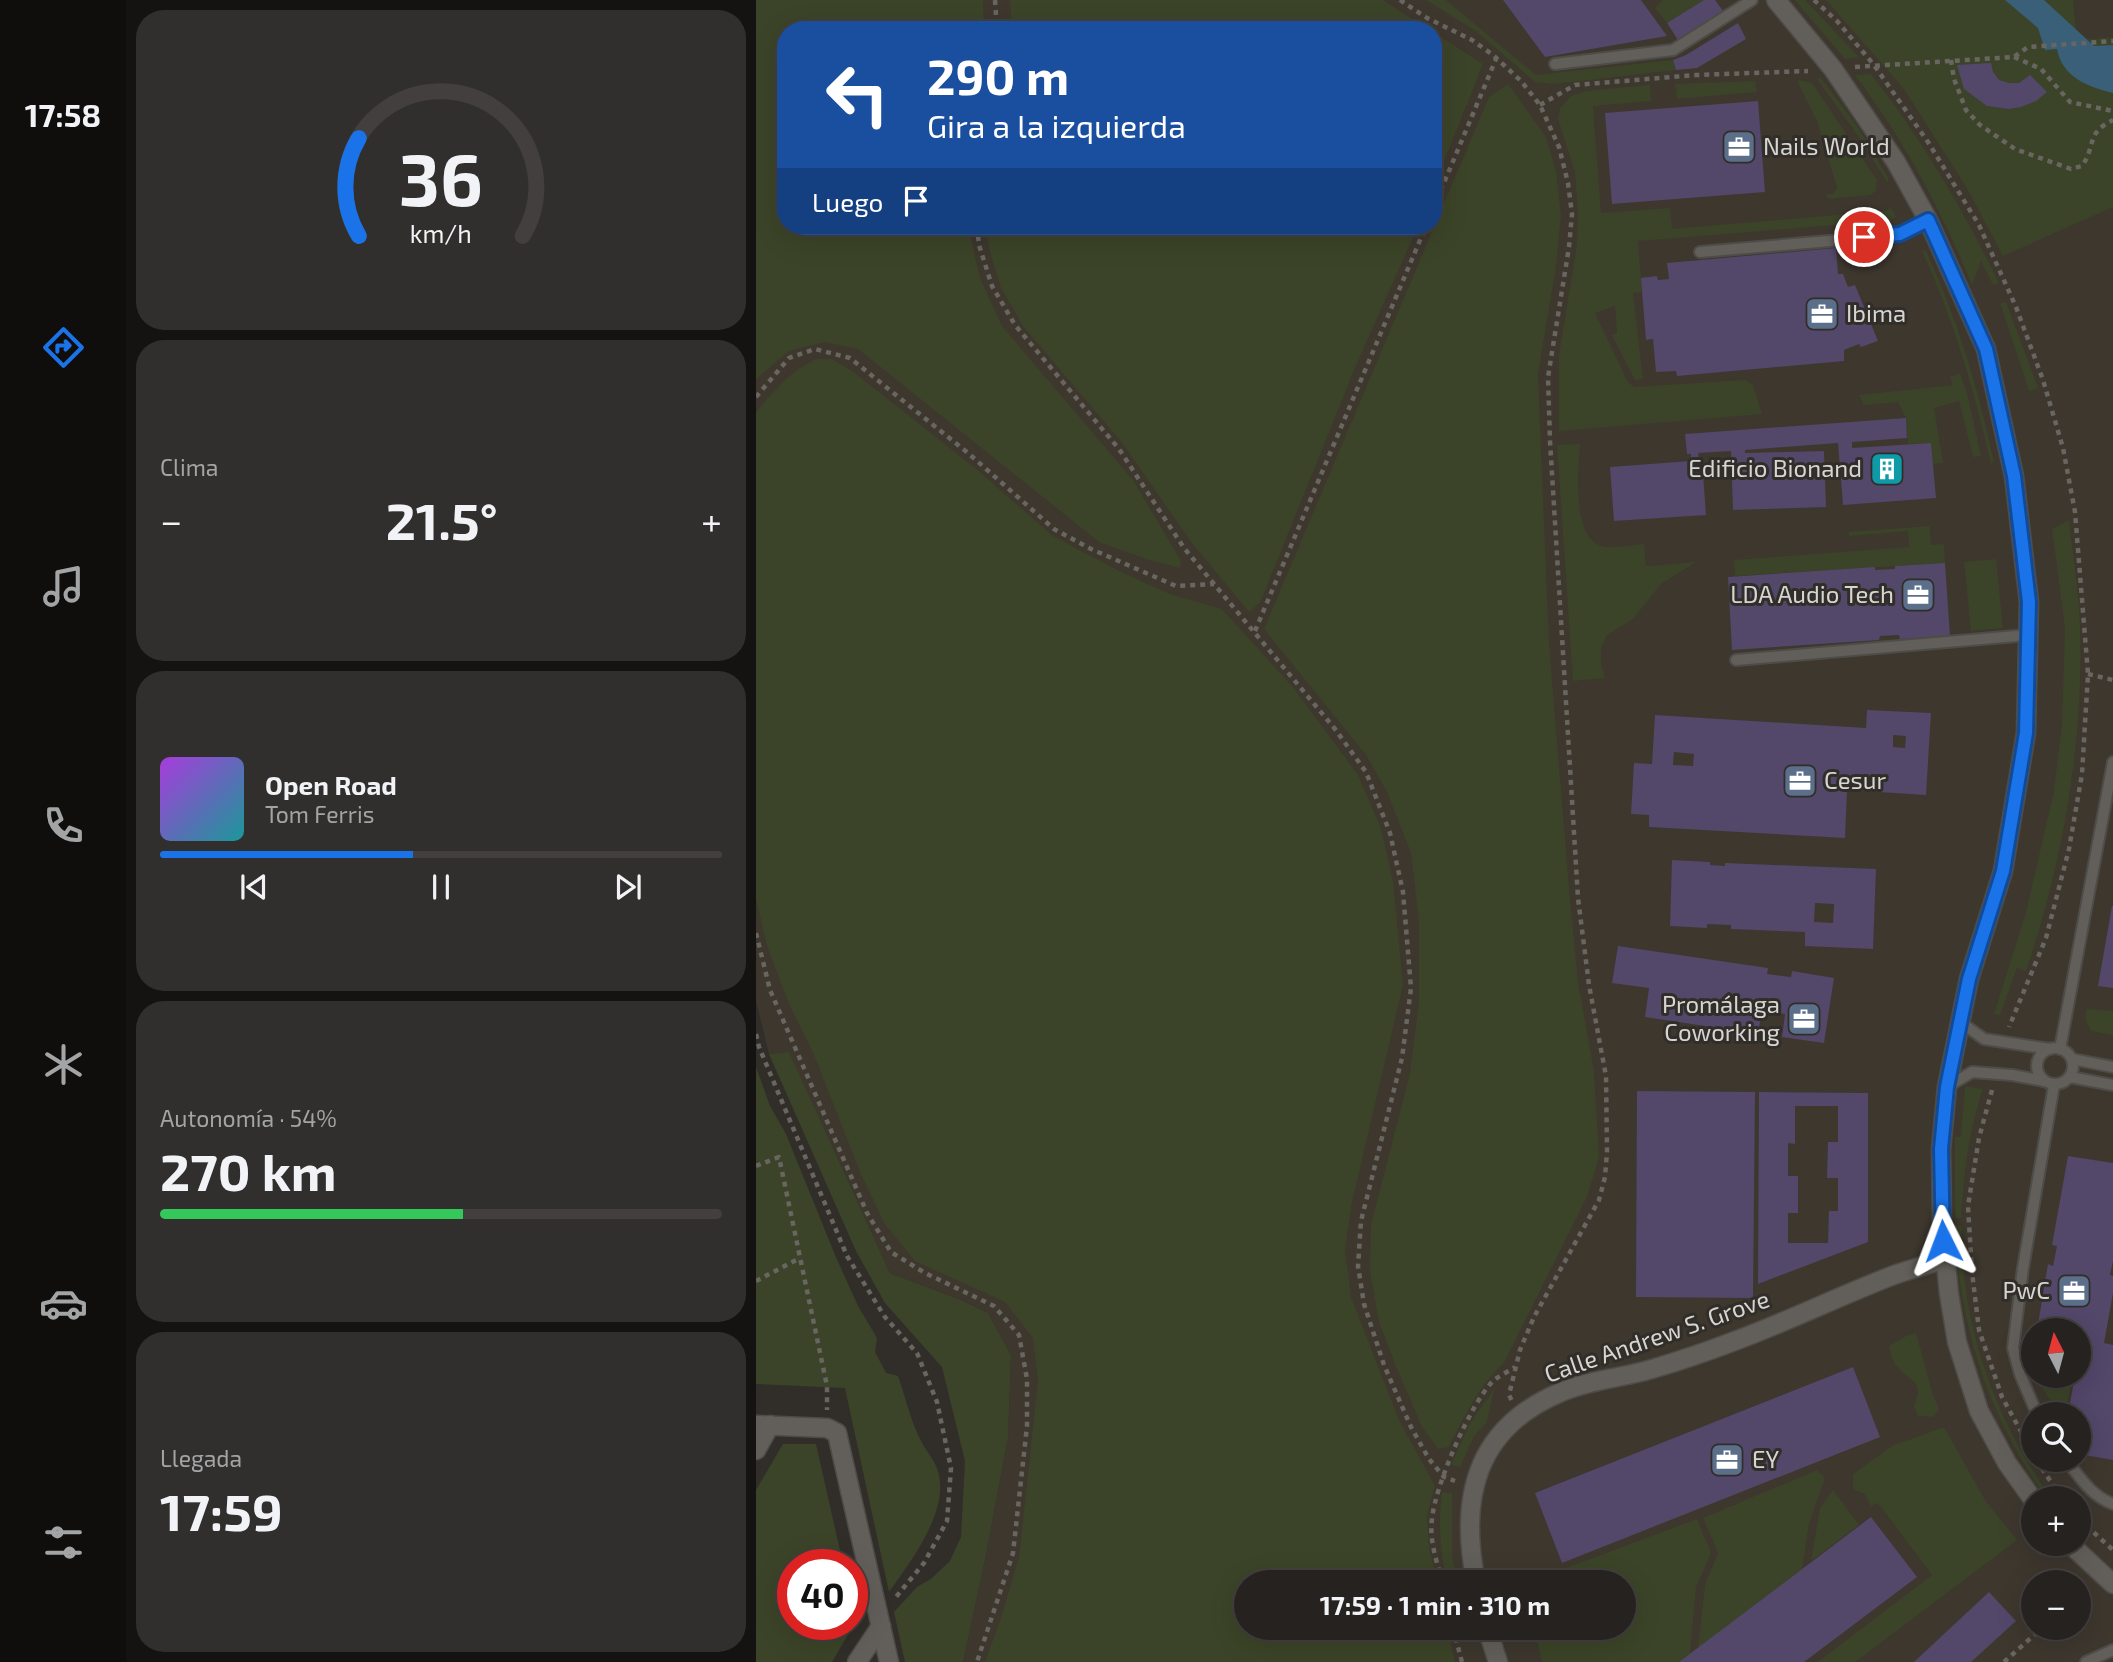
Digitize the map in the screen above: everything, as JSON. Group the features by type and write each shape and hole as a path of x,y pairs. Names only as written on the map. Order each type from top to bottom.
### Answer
{"street":[{"path":"1776,0 1833,69 1896,162 1928,220 1986,349 2014,476 2029,602 2026,733 2003,871 1972,968 1947,1087 1941,1149 1941,1224 1957,1342 1979,1411 2007,1463 2023,1486"},
{"name":"Calle Andrew S. Grove","path":"1473,1570 1469,1550 1468,1518 1473,1488 1487,1454 1507,1427 1533,1406 1561,1391 1652,1369 1722,1345 1896,1274 1945,1259"},
{"path":"756,1450 763,1425 827,1428 837,1433 889,1662"},
{"path":"2083,1556 2113,1584"},
{"path":"857,1662 881,1626"},
{"path":"1491,1640 1498,1662"}],"lane":[{"path":"1555,64 1673,50 1752,0"},
{"path":"1700,251 1866,243 1900,234 1928,220"},
{"path":"1737,660 2028,635"},
{"path":"2055,1049 2113,762"},
{"path":"1947,1087 1972,1072 2063,1083 2073,1072 2072,1059 2064,1050 1984,1039 1959,1021"},
{"path":"2049,1083 2037,1071 2037,1062 2040,1055 2055,1049"},
{"path":"2072,1059 2113,1067"},
{"path":"2070,1077 2113,1085"},
{"path":"2032,1402 2013,1349 2049,1083"},
{"path":"2075,1472 2087,1487 2113,1504"},
{"path":"2086,1662 2113,1650"}],"path":[{"path":"995,0 996,21"},
{"path":"1400,0 1433,21"},
{"path":"1442,25 1472,40 1496,59 1521,81 1540,105 1559,147 1572,214 1548,377 1550,441 1578,898 1589,985 1606,1076 1605,1177 1599,1200 1534,1317 1520,1350 1509,1395 1520,1417"},
{"path":"2014,57 2028,47 2113,41"},
{"path":"1884,65 2014,57 2041,69 2070,102 2113,111"},
{"path":"1442,188 1496,59"},
{"path":"1951,60 1954,79 1966,110 1980,125 2014,149 2071,169 2082,166 2089,156 2098,128 2113,120"},
{"path":"1540,105 1575,85 1696,75 1794,72"},
{"path":"978,235 992,286 1016,326 1119,449 1184,548 1335,729 1366,772 1390,833 1403,892 1411,988 1402,1058 1361,1221 1358,1266 1364,1304 1384,1366 1411,1427 1429,1459 1444,1477 1473,1488"},
{"path":"1255,631 1422,235"},
{"path":"756,397 789,358 815,349 850,358 968,453 1054,529 1091,549 1176,586 1215,584"},
{"path":"2088,674 2113,680"},
{"path":"756,933 770,989 867,1213 891,1252 925,1273 994,1306 1019,1335 1027,1379 1027,1426 1013,1553 977,1662"},
{"path":"756,1034 759,1047 847,1256 885,1317 917,1353 937,1402 951,1468 947,1521 924,1563 894,1599 881,1626"},
{"path":"756,1166 779,1157 827,1386 827,1428"},
{"path":"756,1281 800,1258"},
{"path":"2091,1530 2113,1550"},
{"path":"1456,1640 1462,1662"},
{"path":"2004,1662 2029,1640"}],"shaded area":[{"path":"756,0 2113,0 2113,1662 963,1662 1008,1438 1011,1355 988,1313 890,1273 789,1053 769,1054 756,1001"}],"green space":[{"path":"756,0 983,0 984,21 777,21 777,235 970,235 980,278 1002,326 1133,480 1181,561 1180,568 1099,542 858,349 825,342 789,351 756,379"},
{"path":"1010,0 1383,0 1415,21 1011,21"},
{"path":"1426,0 1446,0 1536,75 1673,60 1676,70 1554,84 1535,82 1476,31"},
{"path":"1663,0 1704,0 1667,23 1655,8"},
{"path":"1795,0 1805,0 1859,57 1845,59"},
{"path":"1826,0 2073,0 2076,29 2087,39 2113,37 2113,207 2003,256 1968,190 1904,89"},
{"path":"1442,38 1483,64 1442,166"},
{"path":"1871,74 1940,175 1999,283 1993,285 1981,261 1972,285 1948,229 1920,176 1890,125 1855,75"},
{"path":"1820,77 1858,127 1888,178 1888,183 1817,79"},
{"path":"1799,80 1812,83 1877,180 1876,191 1870,195 1828,199 1826,194 1833,194 1837,188 1817,121 1798,83"},
{"path":"1755,81 1757,92 1677,99 1675,84"},
{"path":"1508,84 1546,137 1556,171 1561,216 1555,273 1538,374 1542,474 1549,643 1569,888 1578,982 1594,1071 1599,1157 1587,1197 1504,1363 1466,1413 1449,1447 1438,1449 1422,1427 1379,1322 1370,1271 1371,1225 1410,1073 1419,1001 1419,922 1411,853 1387,792 1366,755 1264,629 1431,235 1442,235 1442,208 1489,97"},
{"path":"1650,85 1651,101 1593,106 1601,213 1670,208 1672,229 1885,211 1891,208 1896,217 1889,221 1638,241 1642,292 1633,293 1643,379 1635,380 1612,335 1617,333 1615,306 1595,313 1628,382 1634,387 1745,380 1753,385 1762,414 1559,431 1559,355 1577,245 1578,215 1575,172 1558,119 1560,108 1571,96 1586,91"},
{"path":"987,235 1414,235 1355,368 1260,603 1249,612 1191,542 1123,444 1023,326 1001,288"},
{"path":"1922,251 1926,251 1937,275 1965,350 1994,461 1991,464 1962,356"},
{"path":"2006,302 2038,388 2029,391 2000,303"},
{"path":"817,359 832,359 855,373 975,468 1053,536 1170,594 1222,609 1292,686 1358,775 1381,828 1393,881 1403,985 1352,1202 1345,1250 1351,1297 1399,1420 1435,1486 1427,1516 1434,1570 1234,1570 1234,1640 1450,1640 1455,1662 985,1662 1019,1557 1038,1381 1033,1338 1005,1302 915,1261 884,1223 860,1172 814,1055 789,1004 767,946 756,899 756,413 776,389"},
{"path":"1960,373 1981,456 1973,457 1959,401 1934,408 1943,463 1933,464 1931,443 1908,444 1906,418 1898,402 1864,405 1859,395 1953,385 1950,377"},
{"path":"1580,444 1579,503 1587,533 1595,542 1606,547 1644,544 1646,566 1696,562 1661,584 1632,620 1607,635 1601,648 1601,664 1605,678 1573,681 1557,445"},
{"path":"2069,520 2080,626 2080,670 2068,801 2051,887 2026,971 2017,968 2000,1015 1994,1014 2026,912 2054,791 2062,723 2065,628 2052,529"},
{"path":"1930,526 1931,545 1944,544 1945,563 1735,576 1734,560 1909,547 1908,531 1849,536 1849,532"},
{"path":"1996,559 2003,628 1971,631 1964,562"},
{"path":"2086,1009 2113,1011 2113,1035 2091,1031 2086,1021"},
{"path":"789,1052 890,1273 988,1313 1011,1355 1008,1438 963,1662 905,1662 894,1612 917,1587 931,1579 950,1561 961,1537 965,1461 942,1367 885,1303 856,1251 769,1054"},
{"path":"756,1067 770,1106 786,1134 835,1255 858,1306 877,1338 875,1352 886,1373 898,1376 916,1430 939,1475 938,1506 932,1521 917,1552 889,1592 845,1388 756,1384"},
{"path":"1965,1086 1983,1089 1968,1153 1961,1218 1955,1218 1955,1137 1961,1137"},
{"path":"1954,1226 1962,1226 1967,1299 1985,1369 2021,1450 2021,1458 1980,1369 1963,1301"},
{"path":"1916,1333 1939,1409 1933,1417 1918,1416 1914,1407 1917,1385 1896,1364 1889,1346"},
{"path":"2043,1388 2070,1388 2067,1402 2051,1402"},
{"path":"1494,1389 1487,1422 1474,1436 1460,1467 1451,1465 1469,1425"},
{"path":"1944,1427 1985,1500 2017,1540 1855,1662 1818,1662 1932,1575 1878,1503 1871,1506 1865,1494 1853,1489 1853,1474 1892,1446"},
{"path":"783,1444 816,1444 840,1549 777,1549 777,1640 845,1640 832,1662 756,1662 756,1490"},
{"path":"1817,1470 1825,1478 1809,1524 1802,1569 1698,1648 1705,1585 1718,1553 1703,1518"},
{"path":"2029,1472 2034,1472 2043,1486 2038,1486"},
{"path":"1833,1490 1859,1525 1811,1561 1820,1508"},
{"path":"1442,1492 1452,1493 1452,1555 1455,1570 1445,1570 1440,1526"},
{"path":"1697,1519 1711,1553 1696,1587 1690,1654 1679,1662 1542,1662 1537,1640 1636,1640 1636,1570 1561,1570"}],"water":[{"path":"2005,0 2044,0 2094,46 2113,45 2113,93 2094,88 2070,74 2057,49 2045,50 2038,28"}],"building":[{"path":"1503,0 1641,0 1667,36 1545,57"},
{"path":"1704,0 1715,0 1723,11 1678,40 1667,23"},
{"path":"1738,23 1746,39 1697,68 1676,70 1673,60"},
{"path":"1991,63 1999,80 2019,83 2030,75 2047,92 2036,101 2021,107 2009,109 1987,106 1964,89 1957,65"},
{"path":"1758,101 1765,192 1612,204 1605,113"},
{"path":"1836,248 1838,274 1843,274 1848,287 1855,285 1878,341 1844,350 1844,361 1677,376 1676,371 1656,372 1653,339 1646,340 1641,278 1657,276 1658,280 1669,279 1667,263"},
{"name":"Edificio Bionand","path":"1906,418 1907,438 1852,442 1852,448 1931,443 1936,498 1843,505 1838,443 1745,450 1745,453 1824,451 1826,507 1733,510 1731,451 1698,453 1699,460 1702,460 1706,515 1614,521 1610,467 1691,461 1691,454 1687,454 1685,434"},
{"path":"1945,563 1950,636 1900,639 1899,635 1880,636 1879,640 1732,650 1728,577 1875,567 1875,570 1895,569 1895,566"},
{"path":"1867,710 1931,713 1926,795 1847,790 1845,838 1649,827 1649,815 1631,814 1634,763 1652,764 1655,715 1866,728","holes":["1893,735 1906,736 1905,748 1893,747","1674,752 1694,754 1693,766 1673,765"]},
{"path":"1672,860 1710,862 1710,865 1725,866 1725,863 1876,869 1873,949 1805,946 1805,932 1731,929 1731,925 1707,924 1707,928 1670,926","holes":["1815,903 1834,904 1833,923 1814,922"]},
{"path":"2113,906 2113,988 2098,986"},
{"path":"1618,946 1768,968 1767,974 1791,977 1792,971 1834,978 1824,1043 1782,1037 1785,1014 1762,1011 1758,1034 1645,1017 1649,988 1612,983"},
{"path":"1637,1091 1755,1092 1753,1298 1636,1297"},
{"path":"1759,1092 1868,1093 1868,1242 1758,1284","holes":["1795,1106 1838,1106 1838,1142 1828,1142 1827,1178 1838,1178 1838,1211 1829,1211 1828,1243 1788,1243 1788,1213 1798,1213 1798,1176 1788,1176 1788,1143 1795,1144"]},
{"path":"2068,1156 2113,1163 2113,1261 2110,1275 2113,1276 2113,1293 2104,1343 2113,1345 2113,1460 2091,1456 2091,1402 2070,1402 2073,1388 2091,1388 2091,1318 2039,1318 2048,1264 2053,1266 2057,1246 2052,1245"},
{"path":"1853,1367 1880,1437 1562,1563 1535,1493"},
{"path":"1871,1517 1917,1577 1804,1662 1679,1662"},
{"path":"1989,1592 2016,1621 1971,1662 1914,1662"}],"place":[{"name":"Nails World","path":"1739,147"},
{"name":"Ibima","path":"1822,314"},
{"name":"Edificio Bionand","path":"1887,469"},
{"name":"LDA Audio Tech","path":"1918,595"},
{"name":"Cesur","path":"1800,781"},
{"name":"Promálaga Coworking","path":"1804,1019"},
{"name":"PwC","path":"2074,1291"},
{"name":"EY","path":"1727,1460"}],"route":[{"path":"1864,237 1900,234 1928,220 1938,242 1986,349 2014,476 2029,602 2026,733 2003,871 1969,979 1947,1087 1941,1149 1943,1241"}]}
